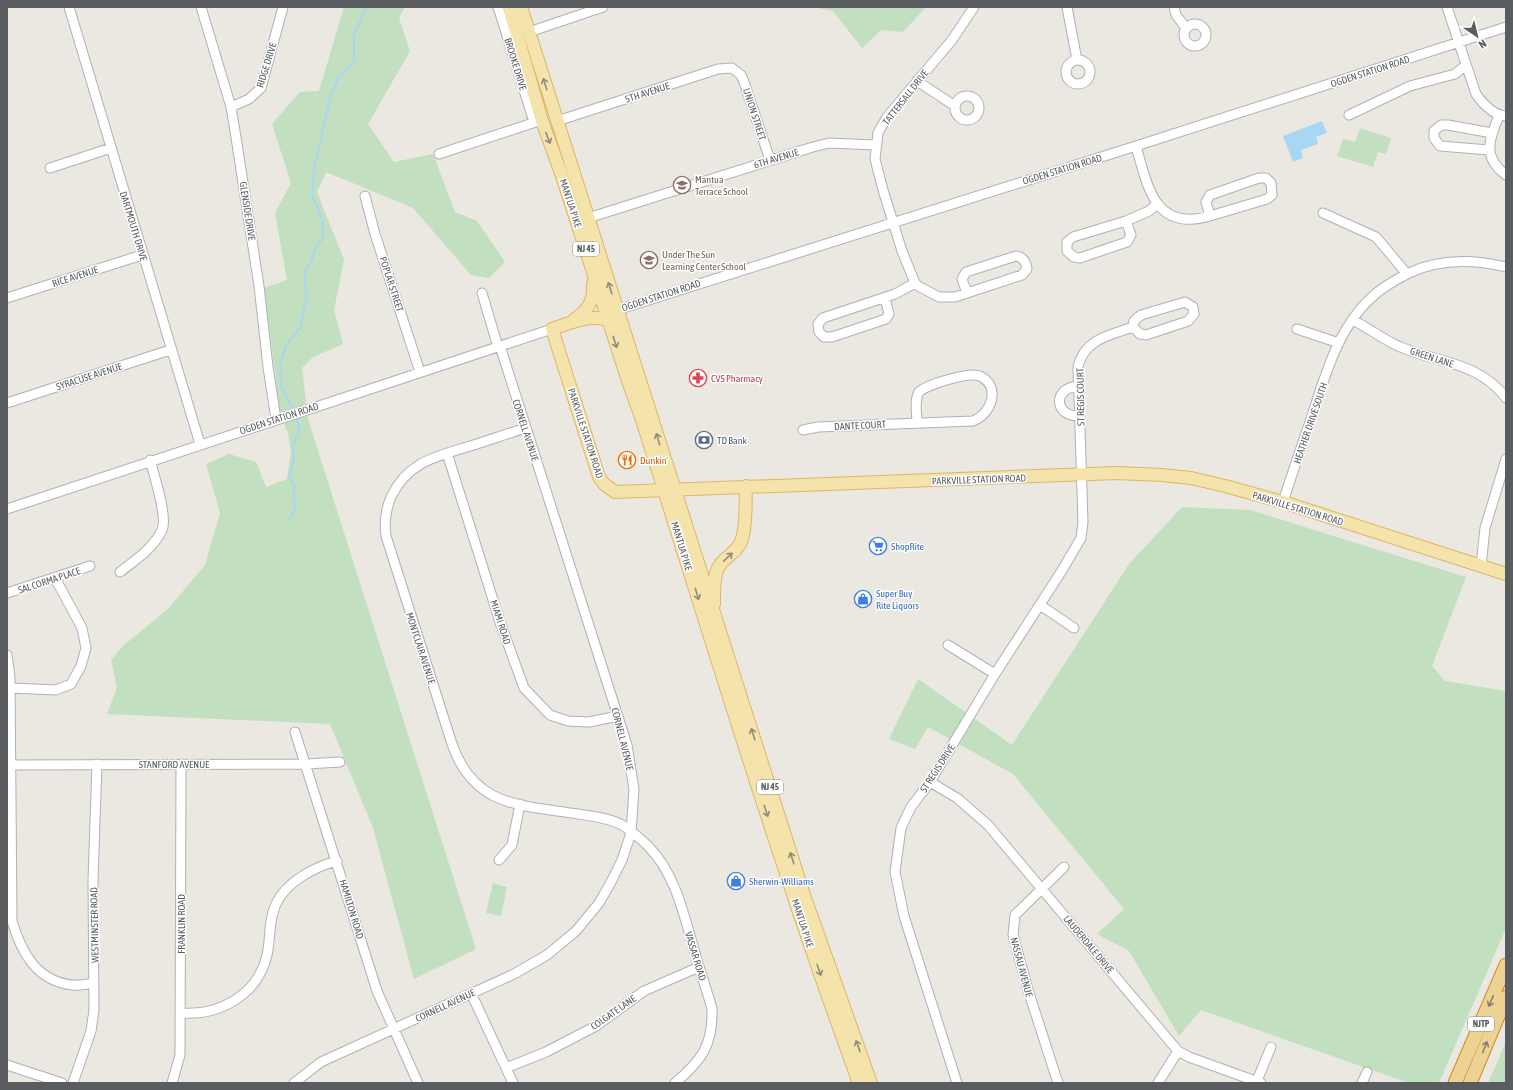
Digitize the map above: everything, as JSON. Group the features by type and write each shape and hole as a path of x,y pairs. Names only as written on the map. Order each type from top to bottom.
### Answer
{"highway":[{"name":"NJTP","path":"1456,1083 1506,965"},
{"name":"NJTP","path":"1470,1083 1506,997"}],"main road":[{"name":"MANTUA PIKE","path":"509,7 538,121 562,176 608,320 716,619 804,895 871,1083"},
{"name":"MANTUA PIKE","path":"521,7 617,310 734,714 803,922 859,1083"},
{"path":"562,176 561,184 593,285 593,297 591,304 583,314 569,324"},
{"path":"552,329 591,317 599,317 608,320"},
{"name":"PARKVILLE STATION ROAD","path":"552,329 599,477 607,487 614,492 746,486 1144,473 1191,478 1283,502 1506,574"},
{"path":"716,619 715,579 720,565 731,555 742,540 746,486"}],"street":[{"name":"DARTMOUTH DRIVE","path":"69,7 170,350 200,444"},
{"name":"GLENSIDE DRIVE","path":"201,7 231,107 252,237 276,419"},
{"name":"RIDGE DRIVE","path":"231,107 249,99 261,88 283,7"},
{"name":"BROOKE DRIVE","path":"498,7 538,121"},
{"path":"529,32 603,7"},
{"name":"TATTERSALL DRIVE","path":"915,283 893,222 878,172 875,158 878,133 887,117 952,40 974,7"},
{"path":"1067,7 1077,60"},
{"path":"1174,7 1180,21 1186,28"},
{"path":"1447,7 1476,94 1482,102 1503,116 1492,133 1489,150 1495,165 1506,175"},
{"name":"OGDEN STATION ROAD","path":"617,310 1506,27"},
{"path":"1349,115 1410,86 1455,74 1466,65"},
{"name":"5TH AVENUE","path":"557,121 718,69 728,68 737,70"},
{"name":"UNION STREET","path":"737,70 744,82 770,160"},
{"path":"917,81 955,106"},
{"path":"440,154 538,121"},
{"path":"1489,150 1440,146 1434,138 1434,131 1441,126 1448,125 1492,133"},
{"name":"6TH AVENUE","path":"588,218 770,160 829,143 876,145"},
{"path":"1136,146 1150,191 1157,204 1169,214 1181,220 1193,220 1210,216 1270,197 1273,192 1271,183 1262,178 1210,195 1206,202 1210,216"},
{"path":"50,168 111,148"},
{"name":"POPLAR STREET","path":"365,196 375,234 420,372"},
{"path":"1126,221 1131,235 1127,242 1080,258 1074,257 1067,251 1067,242 1073,237 1126,221 1148,211 1157,204"},
{"path":"1323,213 1376,236 1407,274"},
{"name":"RICE AVENUE","path":"7,298 142,254"},
{"path":"885,298 889,314 886,319 832,337 824,337 819,332 818,324 823,318 902,292 915,283 931,294 939,297 955,297 1022,275 1027,269 1025,261 1016,256 966,272 962,279 967,293"},
{"name":"HEATHER DRIVE SOUTH","path":"1283,502 1338,343 1370,298 1394,280 1432,264 1474,261 1506,267"},
{"name":"CORNELL AVENUE","path":"294,1083 321,1062 531,965 547,955 576,931 599,903 622,860 631,833 634,789 629,751 482,293"},
{"path":"1182,302 1189,303 1193,307 1194,314 1188,321 1146,335 1140,334 1134,328 1134,322 1141,315 1182,302"},
{"name":"GREEN LANE","path":"1353,320 1398,346 1456,364 1485,376 1506,398"},
{"name":"ST REGIS COURT","path":"1082,475 1078,386 1079,360 1088,346 1104,336 1134,328"},
{"name":"OGDEN STATION ROAD","path":"7,509 150,460 552,329"},
{"path":"1297,329 1338,343"},
{"name":"SYRACUSE AVENUE","path":"7,403 170,350"},
{"name":"DANTE COURT","path":"803,430 818,427 917,423 976,420 983,415 990,405 992,393 990,385 981,376 970,374 926,387 919,393 917,398 917,423"},
{"path":"1078,386 1067,389 1063,392 1060,400 1062,410 1067,414 1080,416"},
{"name":"MONTCLAIR AVENUE","path":"526,428 447,453 424,462 399,481 386,509 384,525 386,536 457,760 474,783 485,793 498,799 606,820 622,826 631,833"},
{"name":"MIAMI ROAD","path":"447,453 500,622 524,688 550,715 563,720 589,722 618,716"},
{"path":"1481,566 1485,528 1506,459"},
{"path":"120,572 145,553 162,529 162,506 150,460"},
{"name":"ST REGIS DRIVE","path":"957,1083 904,916 895,872 899,839 905,817 930,782 995,674 1081,538 1083,522 1082,475"},
{"name":"SAL CORMA PLACE","path":"7,593 90,566"},
{"path":"10,688 56,690 71,684 80,666 86,648 82,628 55,578"},
{"path":"1040,605 1074,628"},
{"path":"948,645 995,674"},
{"path":"7,656 10,688 9,765 12,921 17,938 25,956 36,968 52,979 72,985 94,983"},
{"name":"HAMILTON ROAD","path":"295,732 307,764 377,991 418,1083"},
{"name":"STANFORD AVENUE","path":"9,765 307,764 340,762"},
{"name":"WESTMINSTER ROAD","path":"73,1083 91,1032 94,1010 94,880 97,764"},
{"name":"FRANKLIN ROAD","path":"172,1083 180,1055 181,764"},
{"name":"LAUDERDALE DRIVE","path":"930,782 957,798 988,825 1178,1051 1189,1057 1258,1082"},
{"path":"499,860 512,845 520,804"},
{"name":"VASSAR ROAD","path":"631,833 656,855 675,890 712,1009 710,1039 697,1063 675,1083"},
{"path":"181,1013 210,1012 232,1002 247,991 262,971 267,955 271,919 276,903 286,890 309,872 324,864 337,861"},
{"name":"NASSAU AVENUE","path":"1058,1083 1028,990 1013,935 1015,914 1064,867"},
{"name":"COLGATE LANE","path":"506,1068 546,1052 596,1026 644,991 699,967"},
{"path":"471,993 513,1083"},
{"path":"1258,1082 1270,1047"},
{"path":"1158,1083 1178,1051"},
{"path":"7,1065 62,1083"},
{"path":"1362,1083 1367,1072"}],"green space":[{"path":"344,7 405,7 399,18 410,51 368,124 394,162 433,154 455,212 477,221 505,262 489,278 471,275 413,208 326,172 317,192 344,260 334,310 343,344 313,357 302,368 308,419 476,949 414,979 373,828 330,724 107,714 117,688 111,660 124,645 168,609 205,565 220,513 206,464 229,454 256,462 266,487 287,479 291,452 288,433 280,412 264,288 287,280 275,213 291,183 272,124 300,92 319,91"},
{"path":"813,7 926,7 903,32 881,30 862,48 833,11"},
{"path":"1360,128 1391,138 1386,154 1378,152 1373,167 1337,156 1343,139 1355,142"},
{"path":"1182,507 1250,510 1466,577 1432,666 1445,681 1506,691 1506,928 1439,1083 1409,1083 1201,1010 1179,1036 1129,951 1097,934 1124,909 1013,774 928,727 915,749 889,739 918,679 1012,745 1129,564"},
{"path":"493,883 507,887 501,916 486,913"},
{"path":"1506,1042 1506,1083 1488,1083"}],"water":[{"path":"1322,121 1327,133 1316,137 1318,144 1301,150 1303,158 1293,162 1283,136"}],"waterway":[{"path":"294,411 281,386 280,364 286,345 300,328 306,299 305,271 312,260 315,249 323,238 323,221 312,195 314,169 330,98 338,79 348,69 354,60 354,34 367,7"},
{"path":"289,520 296,508 293,493 295,487 289,478 294,461 293,445 300,430 296,417"}],"place":[{"name":"Mantua Terrace School","path":"682,185"},
{"name":"Under The Sun Learning Center School","path":"649,260"},
{"name":"CVS Pharmacy","path":"698,378"},
{"name":"TD Bank","path":"704,440"},
{"name":"Dunkin'","path":"627,460"},
{"name":"ShopRite","path":"878,546"},
{"name":"Super Buy Rite Liquors","path":"863,599"},
{"name":"Sherwin-Williams","path":"736,881"}]}
